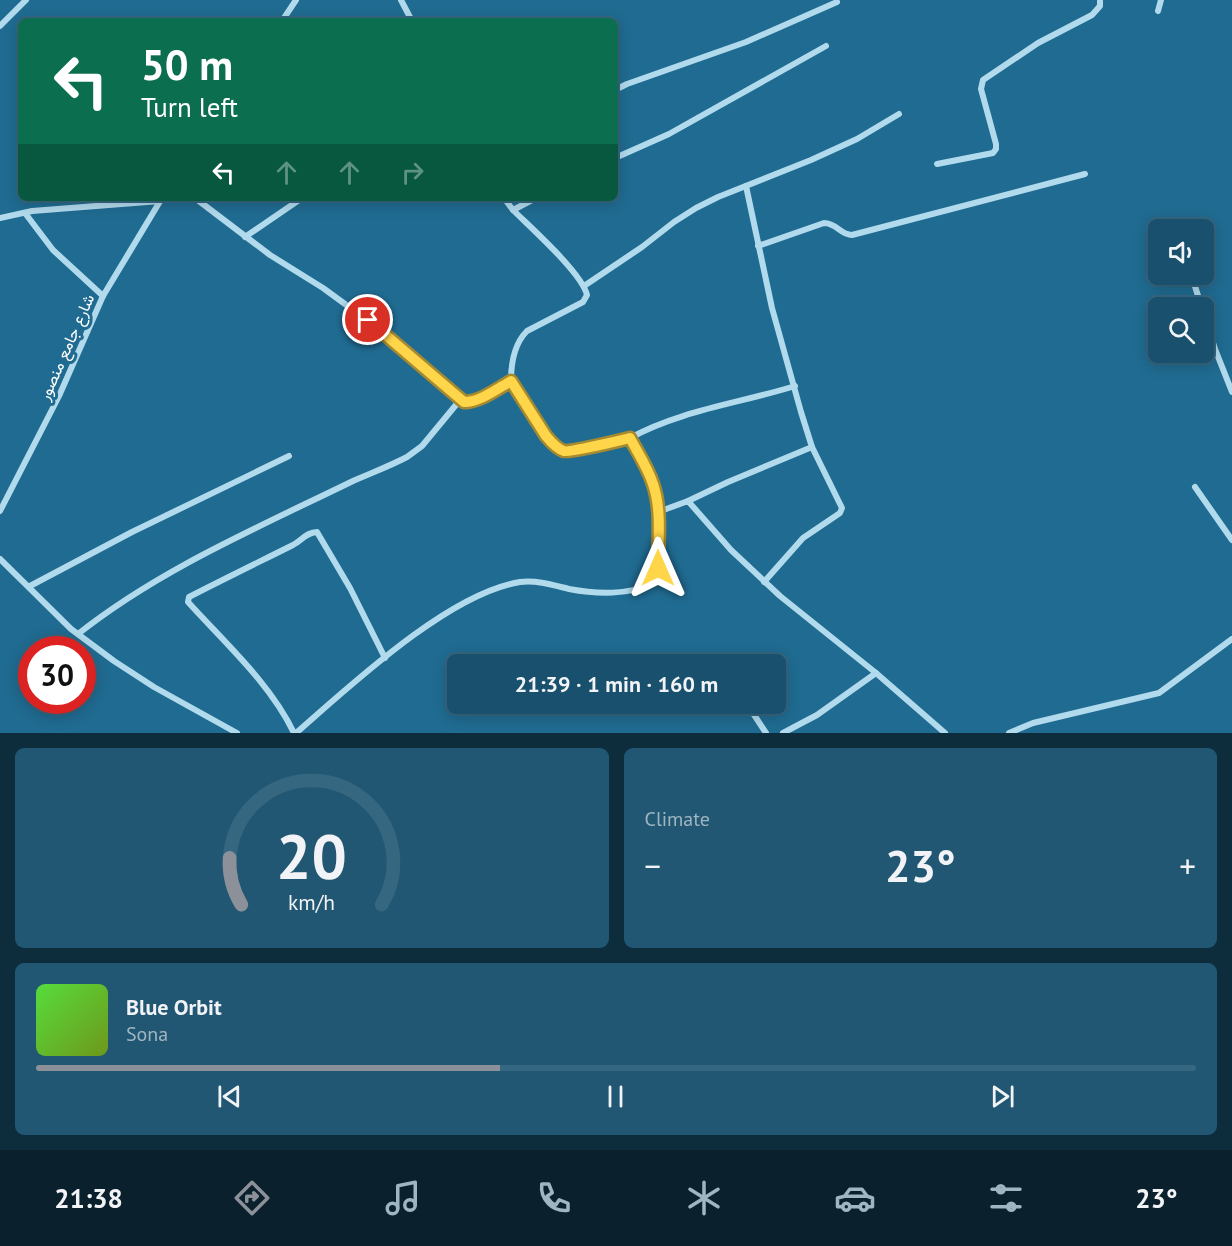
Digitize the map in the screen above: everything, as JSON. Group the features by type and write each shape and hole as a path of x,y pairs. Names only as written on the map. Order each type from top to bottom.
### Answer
{"street":[{"path":"13,0 18,9"},
{"path":"0,26 26,0"},
{"path":"284,18 296,0"},
{"path":"401,0 410,18"},
{"path":"937,164 993,153 996,144 981,89 983,80 1038,43 1092,15 1100,6 1100,0"},
{"path":"1158,11 1161,0"},
{"path":"618,88 746,42 837,2"},
{"path":"618,157 669,134 826,46"},
{"path":"584,286 642,248 696,207 857,139 899,114"},
{"path":"758,246 828,223 833,224 843,234 852,235 1085,174"},
{"path":"746,186 772,308 812,447 842,506 841,511 803,538 764,582"},
{"path":"2,216 142,201"},
{"name":"شارع جامع منصور","path":"0,511 59,396 103,296 160,201"},
{"path":"199,201 270,255 323,288 382,331 460,400 471,402 494,392 511,381"},
{"path":"245,237 298,201"},
{"path":"506,201 558,254 584,286 587,295 583,302 533,327 522,336 512,359 511,381 553,445 564,451 575,451 630,438 707,409 795,386"},
{"path":"513,210 530,201"},
{"path":"26,213 53,250 103,296"},
{"path":"1214,346 1232,392"},
{"path":"78,634 139,591 203,555 407,457 422,446 460,400"},
{"path":"385,658 350,588 317,532 311,532 295,544 189,597 188,602 272,696 295,733 385,658 471,598 519,582 532,581 596,593 634,589 654,582 658,574 658,512 652,479 630,438"},
{"path":"658,512 812,447"},
{"path":"30,586 132,532 289,456"},
{"path":"1195,487 1232,540"},
{"path":"688,501 731,550 764,582 876,673 945,733"},
{"path":"1225,527 1232,523"},
{"path":"0,559 78,634 114,661 154,687 237,733"},
{"path":"1009,733 1034,723 1159,693 1232,639"},
{"path":"783,733 817,715 876,673"},
{"path":"754,714 766,733"}],"route":[{"path":"368,320 464,402 471,402 494,392 511,381 546,436 553,445 564,451 570,452 630,438 649,472 654,487 658,512 658,568"}]}
